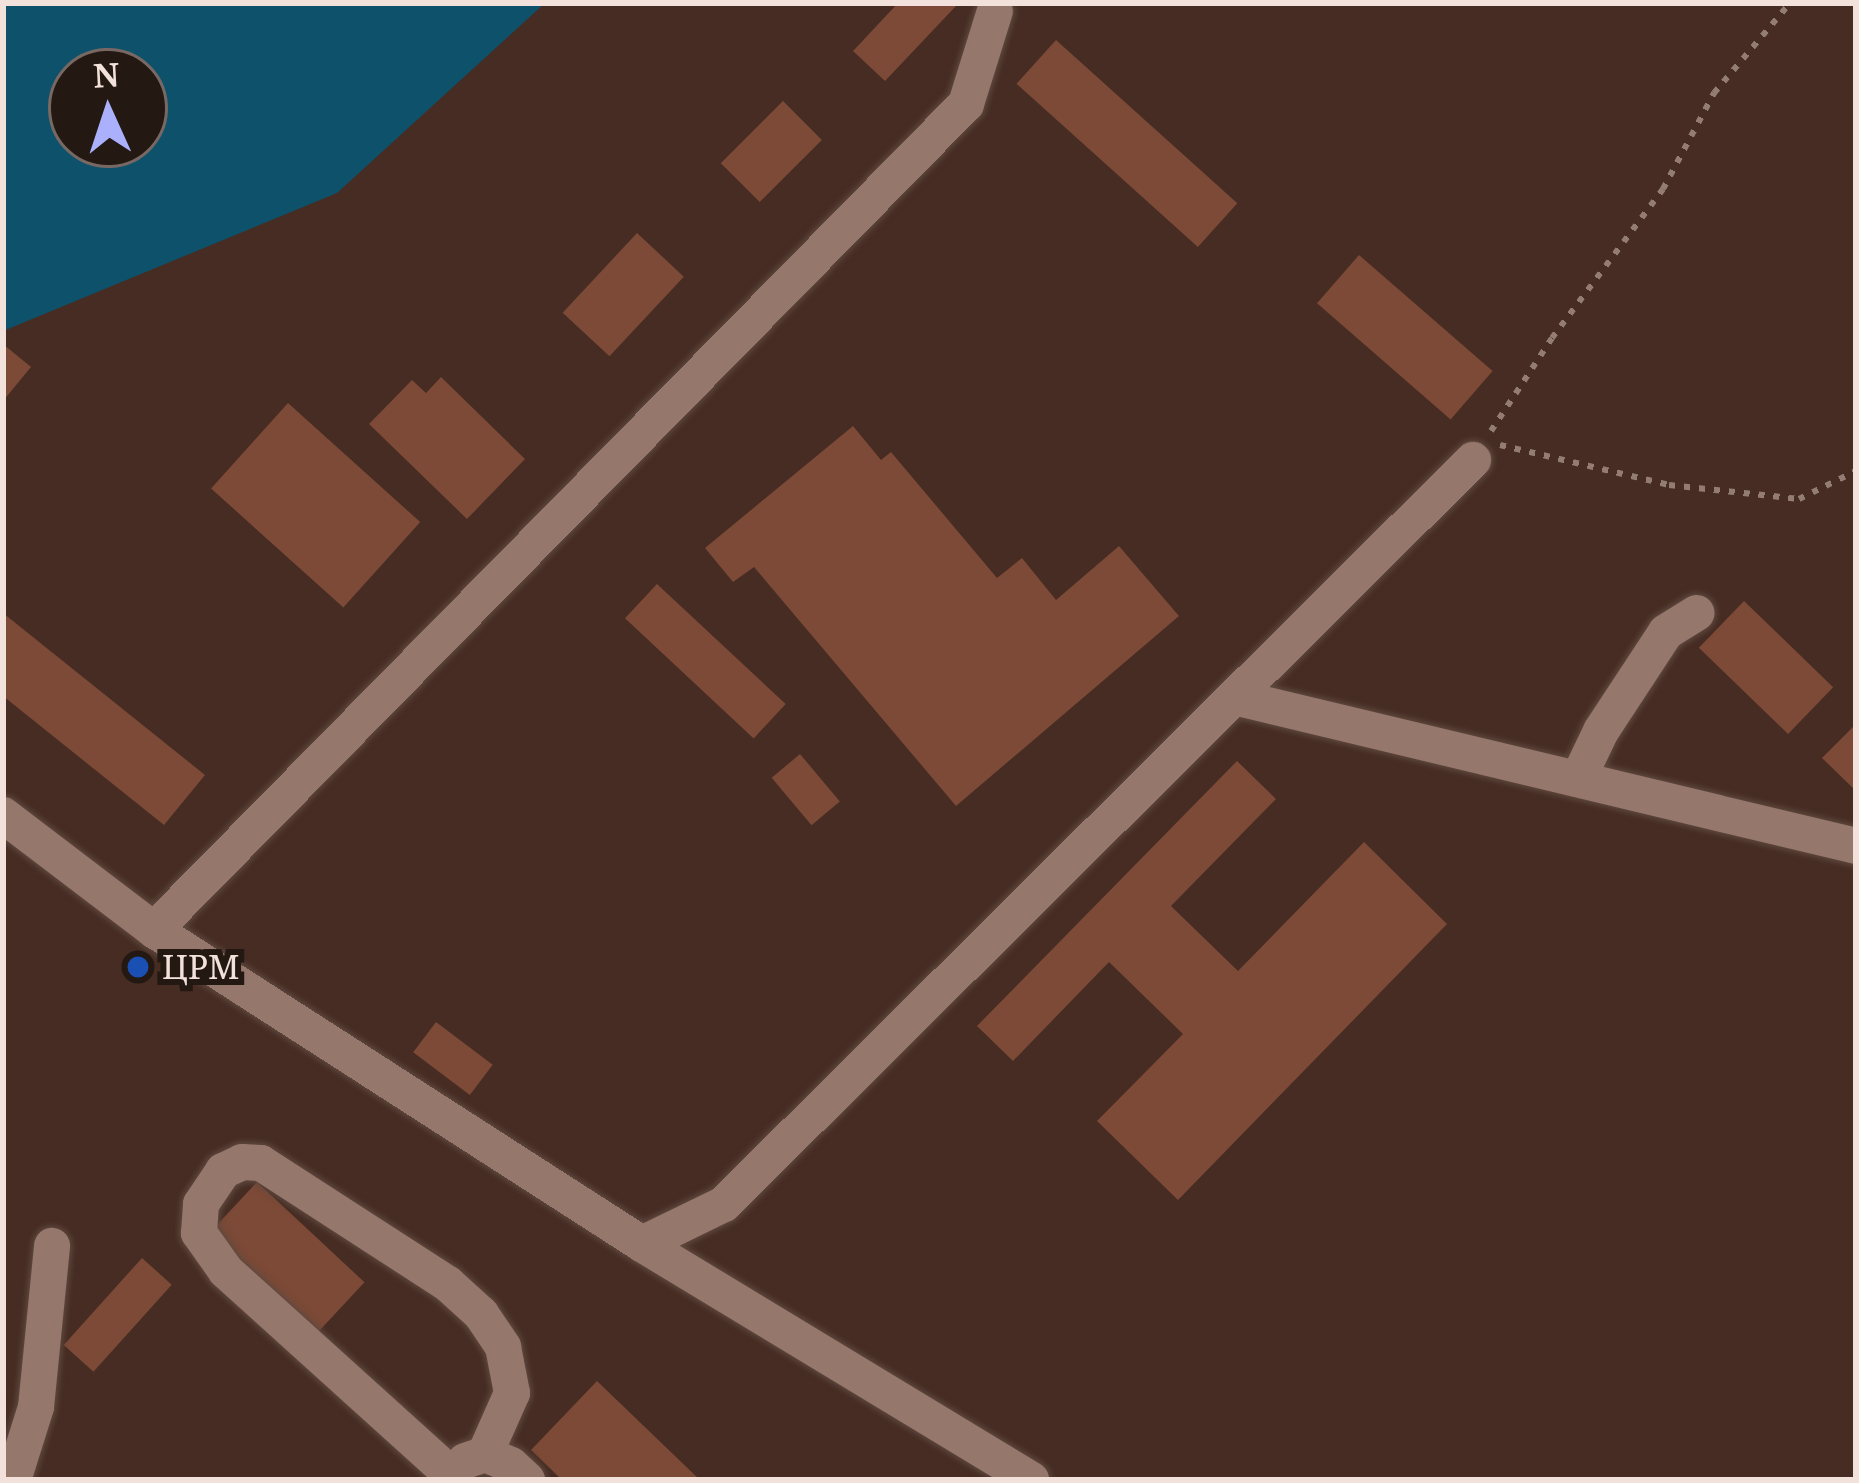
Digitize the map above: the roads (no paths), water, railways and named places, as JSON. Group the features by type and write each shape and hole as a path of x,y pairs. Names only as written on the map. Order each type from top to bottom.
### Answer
{"street":[{"path":"154,930 966,104 995,11"},
{"path":"642,1244 724,1204 1473,460"},
{"path":"1578,779 1601,731 1666,632 1697,613"},
{"path":"1234,697 1856,845"},
{"path":"3,815 154,930 642,1244 1030,1480"},
{"path":"242,1162 261,1163 448,1284 482,1314 503,1347 512,1394 485,1454 438,1474 226,1270 199,1232 201,1204 223,1171 242,1162"},
{"path":"13,1480 36,1407 52,1246"},
{"path":"485,1454 511,1465 527,1480"}],"water":[{"path":"3,3 545,3 337,193 3,331"}],"place":[{"name":"ЦРМ","path":"138,967"}]}
